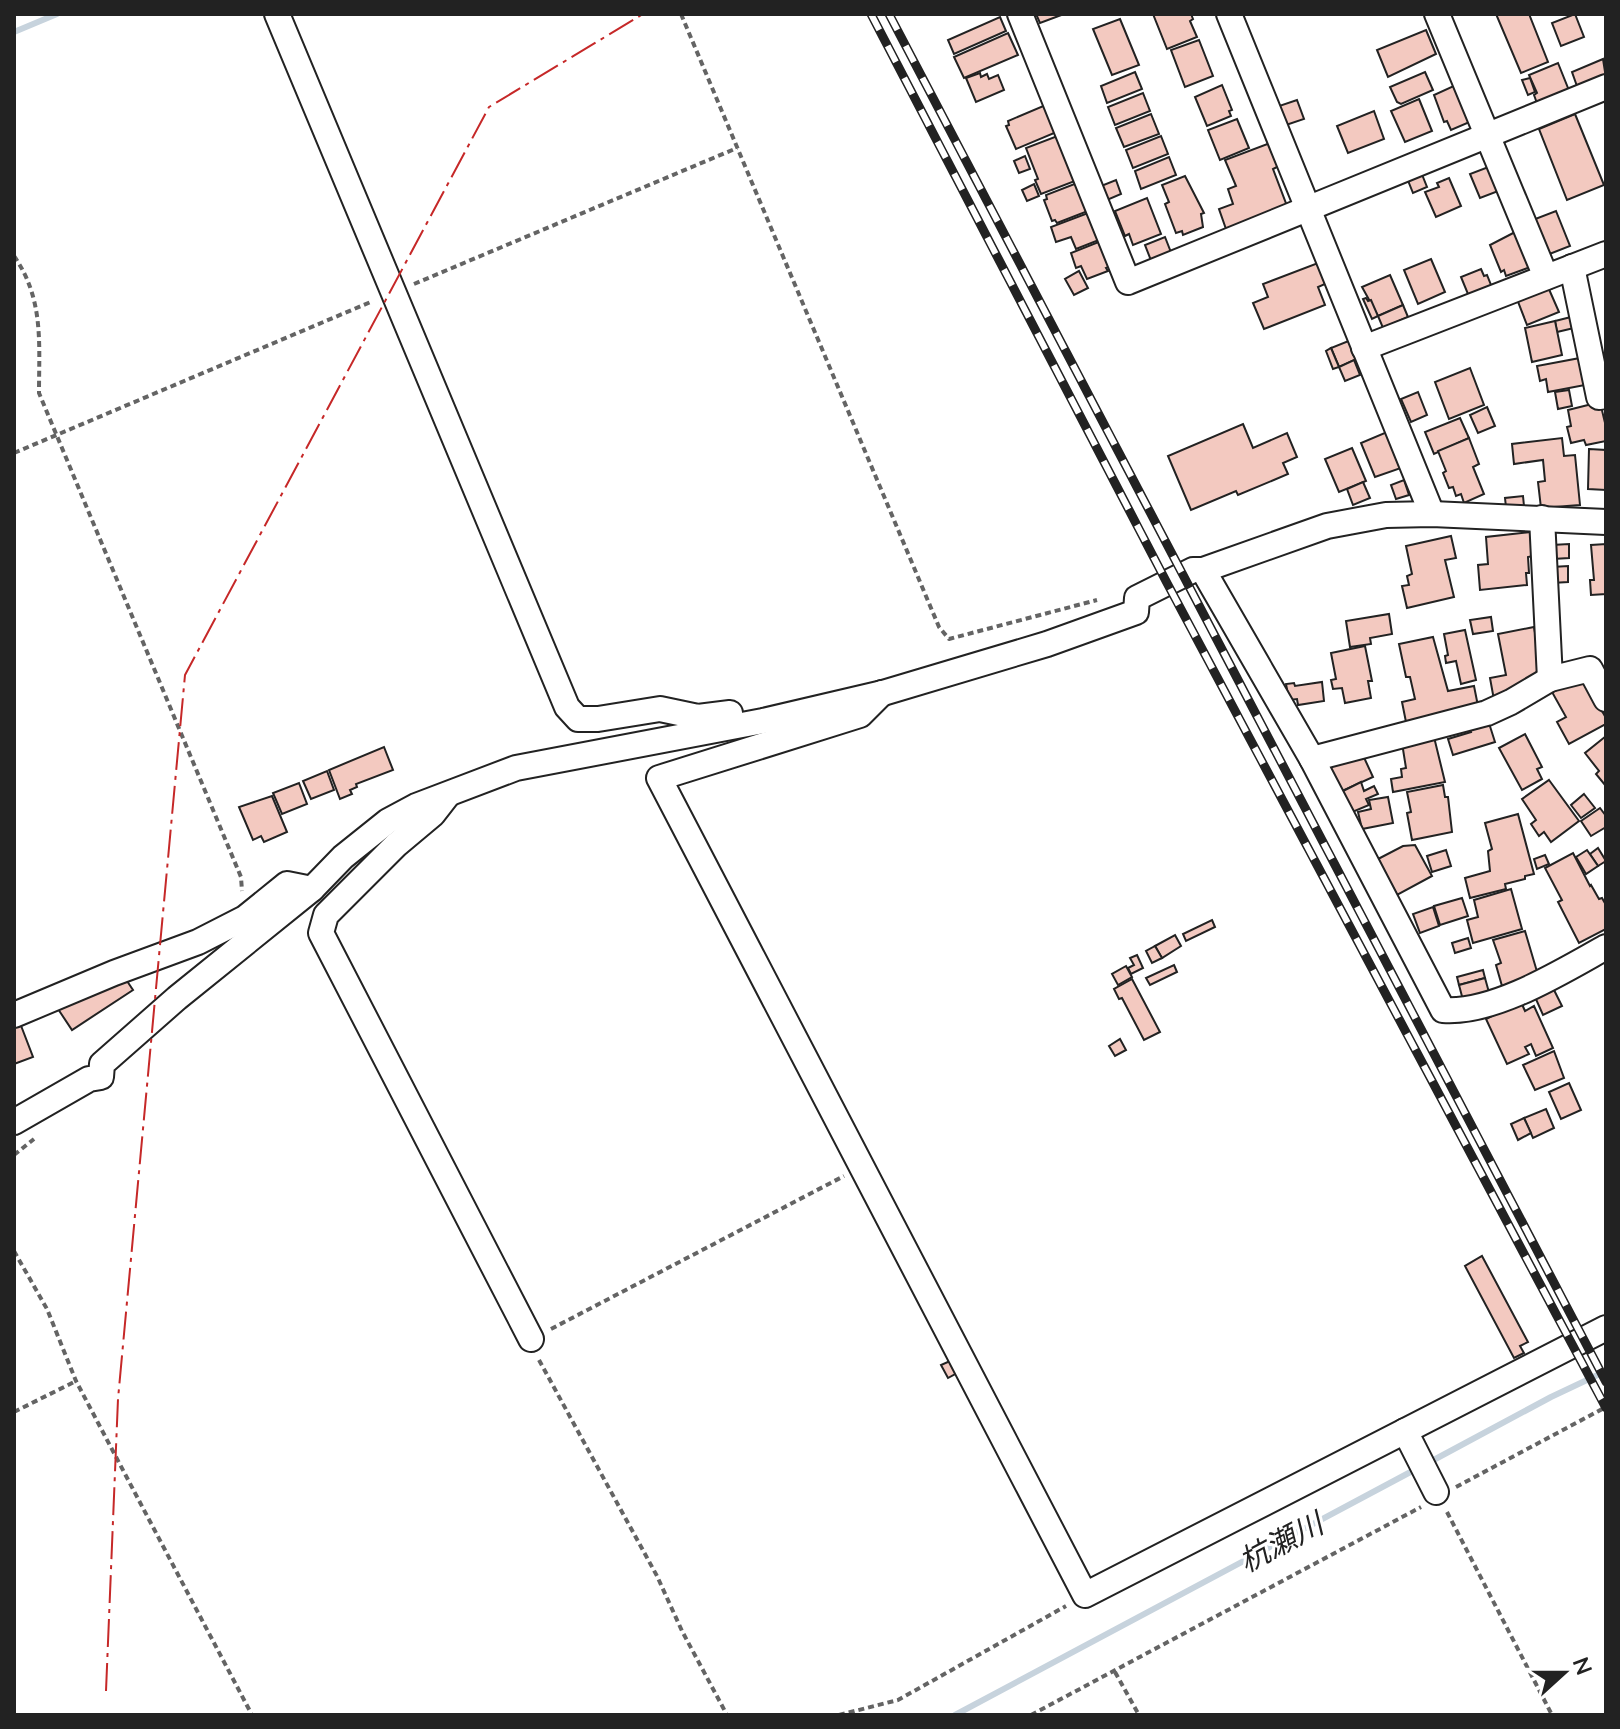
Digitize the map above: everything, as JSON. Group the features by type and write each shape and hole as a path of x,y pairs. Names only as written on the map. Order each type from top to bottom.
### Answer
{"street":[{"path":"277,14 567,707 578,719 598,719 660,709 698,717 742,712 763,721"},
{"path":"1020,14 1128,282 1606,87"},
{"path":"1229,14 1432,514"},
{"path":"1437,14 1546,277"},
{"path":"1364,348 1606,254"},
{"path":"1572,267 1599,397 1606,396"},
{"path":"14,1102 102,1064 177,998 312,889 343,857 388,821 447,793 516,768 763,721 883,693 1047,644 1136,612 1137,598 1193,570 1203,570 1327,526 1386,515 1432,514 1606,522"},
{"path":"1542,518 1550,679"},
{"path":"1203,570 1312,759 1443,1010 1462,1012 1540,985 1606,947"},
{"path":"1312,759 1487,713 1550,679 1590,669 1606,699"},
{"path":"883,693 860,715 659,778 1085,1595 1406,1435 1606,1328"},
{"path":"447,793 447,798 433,814 396,845 326,915 321,933 531,1339"},
{"path":"14,1015 198,942 245,918 287,884 312,889"},
{"path":"14,1122 89,1079 101,1077 102,1064"},
{"path":"1406,1435 1437,1495"}],"path":[{"path":"681,14 939,627 949,639 1121,594 1137,598"},
{"path":"14,256 28,276 39,320 39,393 241,877 242,895"},
{"path":"14,453 56,435"},
{"path":"727,1715 682,1631 657,1576 537,1356 531,1339 861,1167"},
{"path":"14,1251 47,1309 76,1381 252,1715"},
{"path":"14,1412 76,1381"},
{"path":"1031,1715 1606,1407"},
{"path":"1437,1495 1552,1715"},
{"path":"839,1715 898,1700 1085,1595"},
{"path":"1115,1672 1139,1715"}],"building":[{"path":"1036,14 1064,14 1040,23"},
{"path":"1153,14 1191,14 1193,19 1190,21 1197,37 1167,49"},
{"path":"1496,14 1529,14 1548,62 1521,73"},
{"path":"1575,14 1584,37 1561,46 1552,23"},
{"path":"1000,17 1006,31 954,54 948,40"},
{"path":"1120,19 1139,65 1112,75 1093,29"},
{"path":"1426,30 1436,54 1388,77 1377,50"},
{"path":"1008,33 1018,55 964,78 954,57"},
{"path":"1199,40 1213,76 1185,87 1171,50"},
{"path":"1603,59 1606,78 1578,89 1572,72"},
{"path":"1558,63 1570,93 1538,106 1534,95 1537,93 1529,75"},
{"path":"1135,72 1142,89 1107,103 1101,86"},
{"path":"1425,72 1433,90 1401,104 1397,102 1390,87"},
{"path":"980,73 981,77 987,74 989,79 998,75 1004,90 976,102 966,78"},
{"path":"1530,78 1535,92 1528,95 1522,80"},
{"path":"1458,84 1472,121 1451,130 1447,121 1444,122 1434,95"},
{"path":"1222,85 1232,110 1229,111 1231,116 1207,126 1195,97"},
{"path":"1143,93 1150,111 1115,125 1108,107"},
{"path":"1419,99 1432,131 1405,142 1391,111"},
{"path":"1297,100 1304,119 1286,125 1279,106"},
{"path":"1048,104 1059,131 1016,149 1006,126 1009,125 1008,121"},
{"path":"1374,111 1384,139 1348,153 1337,126"},
{"path":"1151,114 1159,134 1124,147 1116,128"},
{"path":"1575,114 1604,185 1567,200 1539,129"},
{"path":"1237,119 1249,148 1220,160 1208,130"},
{"path":"1060,135 1075,181 1041,194 1026,148"},
{"path":"1161,136 1168,154 1133,168 1126,150"},
{"path":"1270,143 1279,166 1273,169 1287,206 1226,229 1219,209 1233,204 1228,189 1236,186 1225,160"},
{"path":"1025,156 1030,169 1019,173 1014,161"},
{"path":"1169,157 1176,175 1141,189 1135,171"},
{"path":"1491,166 1501,190 1480,198 1470,174"},
{"path":"1421,172 1427,187 1413,193 1407,178"},
{"path":"1185,176 1204,213 1201,214 1203,227 1183,235 1182,231 1176,233 1165,204 1169,202 1162,185"},
{"path":"1449,178 1461,206 1436,217 1425,192 1439,187 1437,183"},
{"path":"1116,180 1121,194 1107,200 1101,186"},
{"path":"1077,183 1088,211 1057,223 1052,221 1044,200 1047,199 1046,195"},
{"path":"1034,184 1039,196 1027,201 1022,190"},
{"path":"1147,198 1161,234 1133,245 1129,234 1125,236 1115,211"},
{"path":"1556,211 1570,246 1547,255 1530,221"},
{"path":"1088,213 1099,240 1076,249 1071,237 1056,242 1051,227"},
{"path":"1519,230 1533,266 1506,276 1504,270 1501,272 1490,245"},
{"path":"1165,237 1172,255 1152,263 1145,245"},
{"path":"1101,241 1111,266 1106,268 1108,271 1087,279 1081,266 1076,268 1071,253"},
{"path":"1431,259 1445,292 1418,304 1404,270"},
{"path":"1318,263 1325,284 1318,287 1325,305 1264,329 1253,303 1268,297 1263,284"},
{"path":"1481,269 1493,290 1470,299 1461,277"},
{"path":"1079,271 1088,288 1074,295 1065,279"},
{"path":"1390,275 1403,305 1378,316 1362,287"},
{"path":"1548,287 1559,312 1527,325 1517,299"},
{"path":"1363,299 1371,300 1378,316 1372,319"},
{"path":"1403,305 1408,317 1383,328 1378,316"},
{"path":"1571,317 1574,328 1557,332 1555,321"},
{"path":"1555,321 1562,355 1532,362 1525,328"},
{"path":"1351,340 1359,358 1339,367 1331,348"},
{"path":"1331,348 1339,367 1333,369 1326,351"},
{"path":"1580,358 1585,385 1548,392 1546,379 1540,381 1537,366"},
{"path":"1354,360 1360,375 1345,381 1339,367"},
{"path":"1470,368 1484,405 1449,419 1435,382"},
{"path":"1569,390 1572,406 1558,409 1555,392"},
{"path":"1418,392 1427,415 1411,422 1401,399"},
{"path":"1600,402 1606,441 1586,445 1584,440 1571,443 1567,427 1571,426 1568,410"},
{"path":"1487,407 1495,426 1478,433 1470,415"},
{"path":"1460,418 1469,438 1434,454 1425,432"},
{"path":"1243,424 1253,448 1287,433 1297,457 1283,463 1288,474 1191,510 1168,456"},
{"path":"1387,432 1401,468 1375,477 1361,443"},
{"path":"1469,438 1479,464 1473,467 1484,494 1464,503 1461,494 1456,496 1453,487 1449,488 1438,451"},
{"path":"1562,438 1564,456 1575,455 1580,505 1541,508 1538,482 1545,481 1543,460 1514,464 1512,444"},
{"path":"1352,448 1366,481 1339,492 1325,459"},
{"path":"1589,449 1606,450 1606,490 1588,489"},
{"path":"1404,480 1409,495 1396,499 1391,485"},
{"path":"1363,482 1370,498 1353,505 1347,489"},
{"path":"1523,496 1524,506 1506,507 1505,498"},
{"path":"1531,532 1533,556 1528,557 1527,585 1480,590 1478,565 1488,564 1486,537"},
{"path":"1451,536 1456,558 1445,560 1454,597 1407,608 1402,586 1409,585 1407,576 1412,574 1406,546"},
{"path":"1569,544 1569,558 1553,559 1552,545"},
{"path":"1606,544 1606,594 1591,595 1590,580 1594,580 1591,545"},
{"path":"1568,566 1568,582 1552,583 1552,567"},
{"path":"1389,614 1392,634 1370,638 1371,644 1350,647 1346,621"},
{"path":"1491,617 1493,631 1473,634 1470,620"},
{"path":"1534,627 1542,672 1494,700 1490,678 1506,675 1498,634"},
{"path":"1465,630 1476,680 1461,684 1456,661 1446,663 1445,656 1448,655 1444,634"},
{"path":"1433,637 1448,691 1474,686 1478,706 1406,722 1402,702 1415,699 1410,677 1406,677 1399,644"},
{"path":"1365,646 1372,681 1368,681 1371,698 1345,703 1342,688 1333,689 1331,680 1336,679 1331,653"},
{"path":"1582,676 1606,718 1606,724 1569,744 1557,722 1566,717 1552,692"},
{"path":"1322,682 1324,701 1298,705 1297,699 1289,700 1286,684 1294,683 1295,686"},
{"path":"1488,720 1495,742 1453,755 1448,739 1471,732 1469,726"},
{"path":"1525,734 1542,767 1537,769 1542,779 1522,790 1499,748"},
{"path":"1606,736 1606,784 1605,785 1585,753"},
{"path":"1434,737 1445,782 1393,792 1391,779 1402,777 1401,769 1406,768 1402,743"},
{"path":"384,747 393,770 356,784 357,787 350,790 352,794 340,799 329,770"},
{"path":"1361,751 1373,777 1340,792 1328,766"},
{"path":"327,771 334,790 311,799 303,781"},
{"path":"1549,780 1579,821 1551,842 1544,832 1539,836 1531,824 1536,820 1522,799"},
{"path":"1361,782 1364,791 1374,786 1378,794 1366,799 1369,805 1350,813 1341,792"},
{"path":"299,783 307,804 282,814 273,793"},
{"path":"1443,785 1445,797 1448,797 1452,832 1412,840 1407,792"},
{"path":"1584,794 1595,808 1581,818 1571,805"},
{"path":"272,796 287,832 264,842 261,836 253,840 239,807"},
{"path":"1388,797 1393,823 1362,829 1358,812 1371,809 1369,800"},
{"path":"1600,808 1606,816 1606,827 1591,836 1581,821"},
{"path":"1518,814 1534,874 1505,884 1506,889 1470,898 1465,878 1490,871 1488,851 1492,849 1485,823"},
{"path":"1415,845 1432,876 1397,895 1378,859 1403,846"},
{"path":"1598,848 1606,861 1598,866 1590,854"},
{"path":"1446,850 1451,866 1432,872 1427,856"},
{"path":"1587,850 1598,866 1586,874 1576,857"},
{"path":"1573,853 1590,886 1606,905 1606,929 1579,943 1545,868"},
{"path":"1545,855 1549,864 1537,869 1534,859"},
{"path":"1511,889 1522,929 1473,943 1467,920 1478,917 1474,900"},
{"path":"1462,898 1468,916 1440,925 1434,906"},
{"path":"1433,907 1439,926 1420,933 1413,914"},
{"path":"1212,920 1215,927 1186,941 1183,934"},
{"path":"1525,931 1538,975 1502,986 1496,965 1501,963 1493,940"},
{"path":"1175,935 1181,946 1162,958 1155,946"},
{"path":"1468,938 1471,948 1455,953 1452,943"},
{"path":"1155,946 1162,958 1152,963 1146,951"},
{"path":"1137,955 1143,968 1131,974 1128,968 1134,965 1130,958"},
{"path":"1174,965 1177,972 1150,985 1146,978"},
{"path":"1126,966 1132,977 1118,985 1112,974"},
{"path":"1483,970 1485,978 1459,985 1457,977"},
{"path":"125,978 133,990 72,1030 58,1009 108,984 110,988"},
{"path":"1485,978 1490,996 1464,1004 1459,985"},
{"path":"1132,979 1160,1032 1144,1040 1114,989"},
{"path":"1553,988 1562,1006 1543,1015 1535,997"},
{"path":"1521,1002 1525,1011 1534,1006 1553,1048 1536,1056 1531,1044 1525,1047 1529,1054 1507,1064 1486,1019"},
{"path":"20,1023 33,1057 14,1064 14,1025"},
{"path":"1120,1039 1126,1050 1115,1056 1109,1046"},
{"path":"1554,1051 1564,1078 1535,1090 1523,1065"},
{"path":"1569,1083 1581,1110 1561,1119 1549,1092"},
{"path":"1546,1109 1554,1128 1533,1138 1524,1118"},
{"path":"1524,1118 1531,1133 1518,1140 1511,1124"},
{"path":"1482,1256 1528,1342 1520,1346 1524,1353 1514,1358 1465,1266"},
{"path":"950,1361 957,1373 948,1378 941,1365"}],"waterway":[{"path":"14,32 57,14"},
{"name":"杭瀬川","path":"1428,1463 1606,1371"},
{"name":"杭瀬川","path":"955,1715 1418,1468"}],"railway":[{"path":"871,14 1167,583 1606,1408"},
{"path":"889,14 1606,1382"}],"power":[{"path":"106,1691 118,1399 185,675 489,107 643,14"}]}
